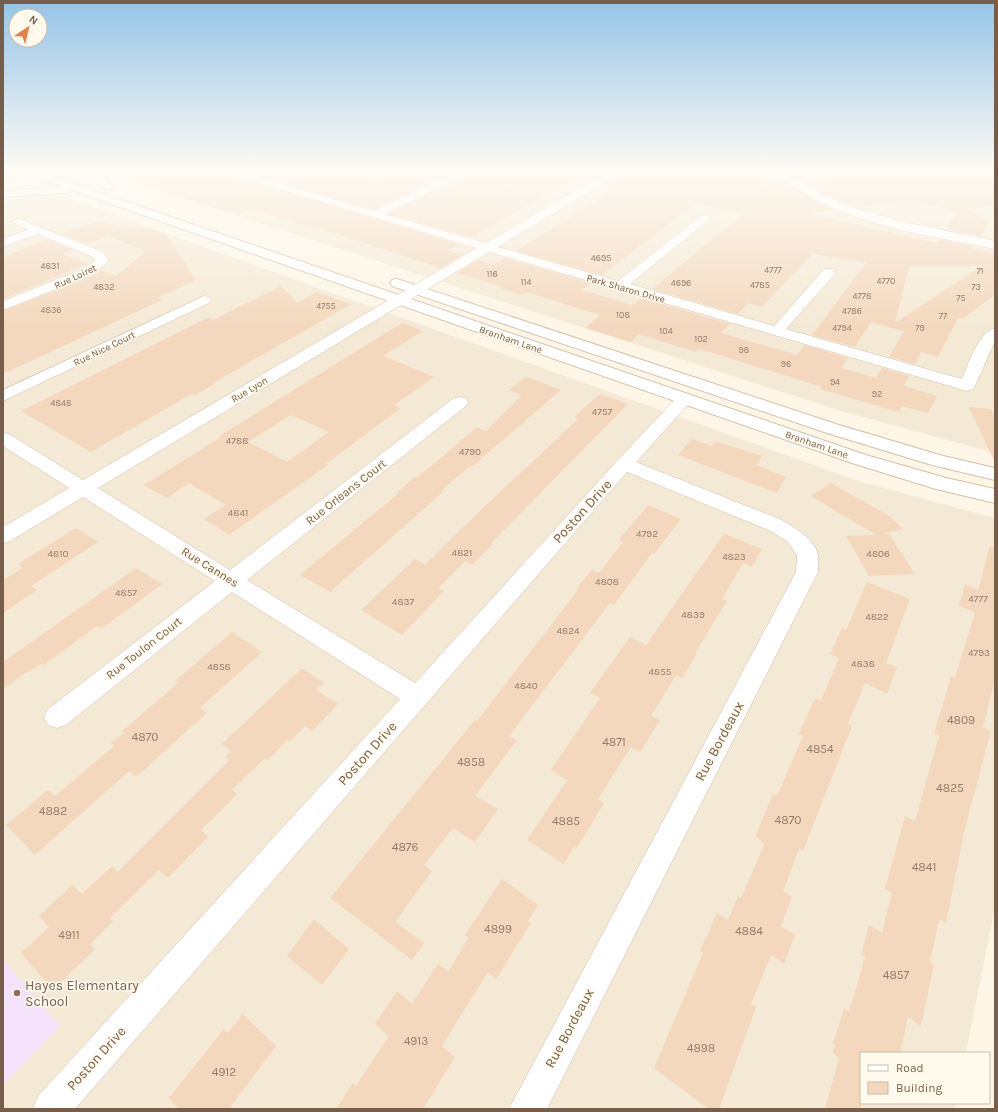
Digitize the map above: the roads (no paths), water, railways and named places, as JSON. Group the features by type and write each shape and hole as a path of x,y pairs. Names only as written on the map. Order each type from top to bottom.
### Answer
{"main road":[{"name":"Branham Lane","path":"190,224 398,300 859,459 943,484 995,496"},
{"name":"Branham Lane","path":"388,280 833,430 939,461 995,474"}],"street":[{"name":"Rue Loiret","path":"3,306 87,272 102,262 102,258 97,254 24,224"},
{"name":"Park Sharon Drive","path":"404,224 967,386 985,344 995,332"},
{"name":"Rue Lyon","path":"3,536 527,224"},
{"path":"620,286 698,224"},
{"path":"897,224 995,245"},
{"path":"3,243 39,230"},
{"path":"777,332 829,272"},
{"name":"Rue Nice Court","path":"3,396 204,300"},
{"name":"Poston Drive","path":"51,1109 624,464 685,399"},
{"name":"Rue Orleans Court","path":"231,580 460,402"},
{"name":"Rue Cannes","path":"3,438 417,697"},
{"name":"Rue Bordeaux","path":"527,1109 807,572 808,554 794,536 775,524 624,464"},
{"name":"Rue Toulon Court","path":"57,717 231,580"}],"place":[{"name":"Hayes Elementary School","path":"17,993"}]}
